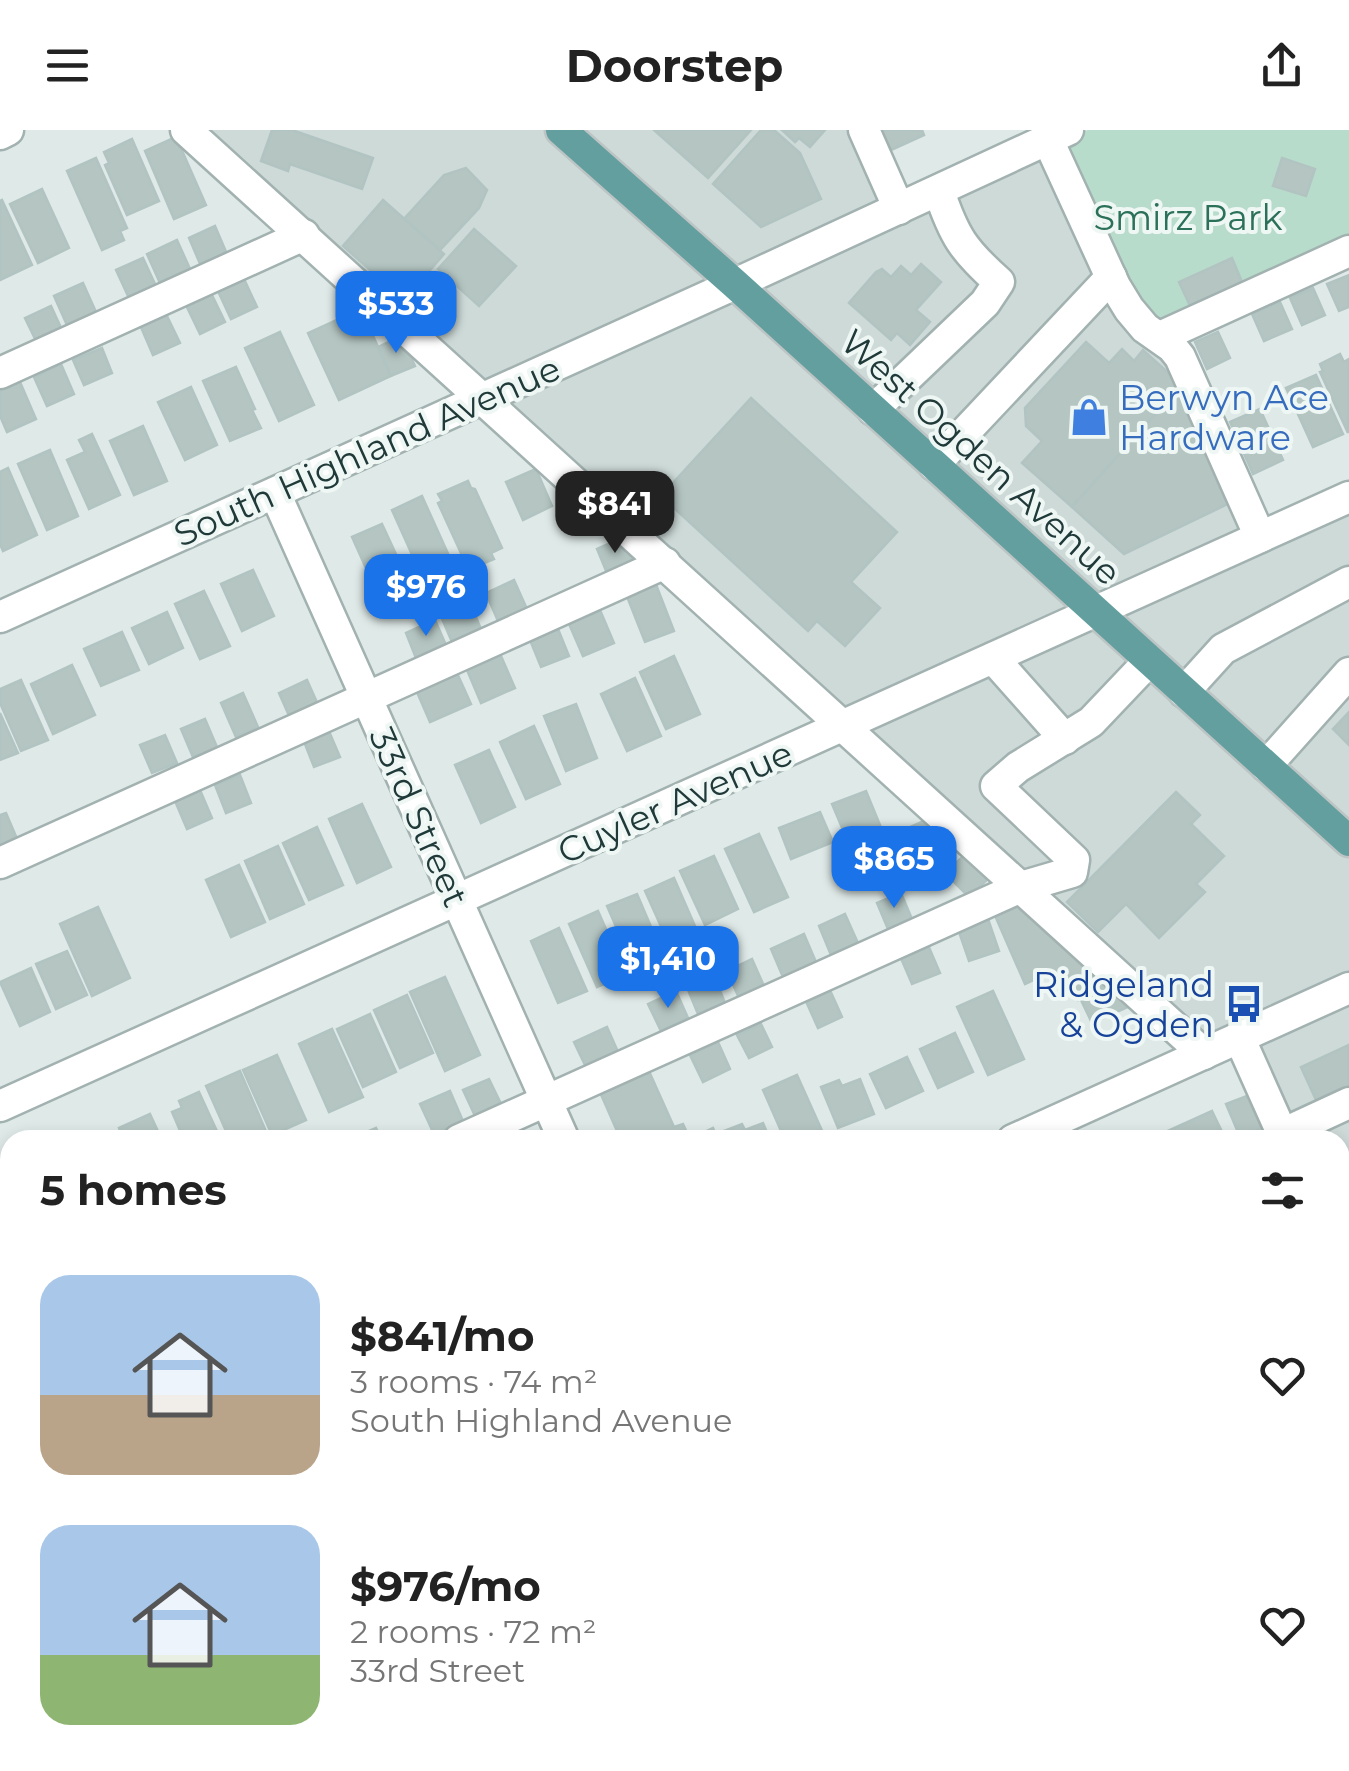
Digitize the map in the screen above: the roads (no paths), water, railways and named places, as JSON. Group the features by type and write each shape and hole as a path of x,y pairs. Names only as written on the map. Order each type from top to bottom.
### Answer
{"main road":[{"name":"West Ogden Avenue","path":"561,130 1349,841"}],"street":[{"path":"0,134 8,130"},
{"path":"186,130 1204,1054"},
{"path":"864,130 900,209"},
{"path":"1058,135 1111,277 1144,328 1160,337 1180,357 1260,538"},
{"name":"South Highland Avenue","path":"0,618 1058,135"},
{"path":"873,410 985,303 998,282 972,258 954,233 938,191"},
{"path":"0,373 304,235"},
{"path":"1160,337 1349,252"},
{"path":"934,465 1111,277"},
{"name":"33rd Street","path":"274,493 560,1130"},
{"name":"Cuyler Avenue","path":"0,1106 1349,498"},
{"path":"0,863 665,563"},
{"path":"1184,692 1223,649 1349,582"},
{"path":"993,658 1065,739"},
{"path":"481,1130 1021,887 1072,872 1074,860 996,786 1018,766 1091,722 1149,660"},
{"path":"1266,766 1349,673"},
{"path":"1054,1130 1239,1037 1349,988"},
{"path":"1239,1037 1280,1130"},
{"path":"1296,1130 1349,1102"}],"place":[{"name":"Berwyn Ace Hardware","path":"1089,417"},
{"name":"Ridgeland & Ogden","path":"1244,1004"}],"park label":[{"name":"Smirz Park","path":"1188,217"}]}
